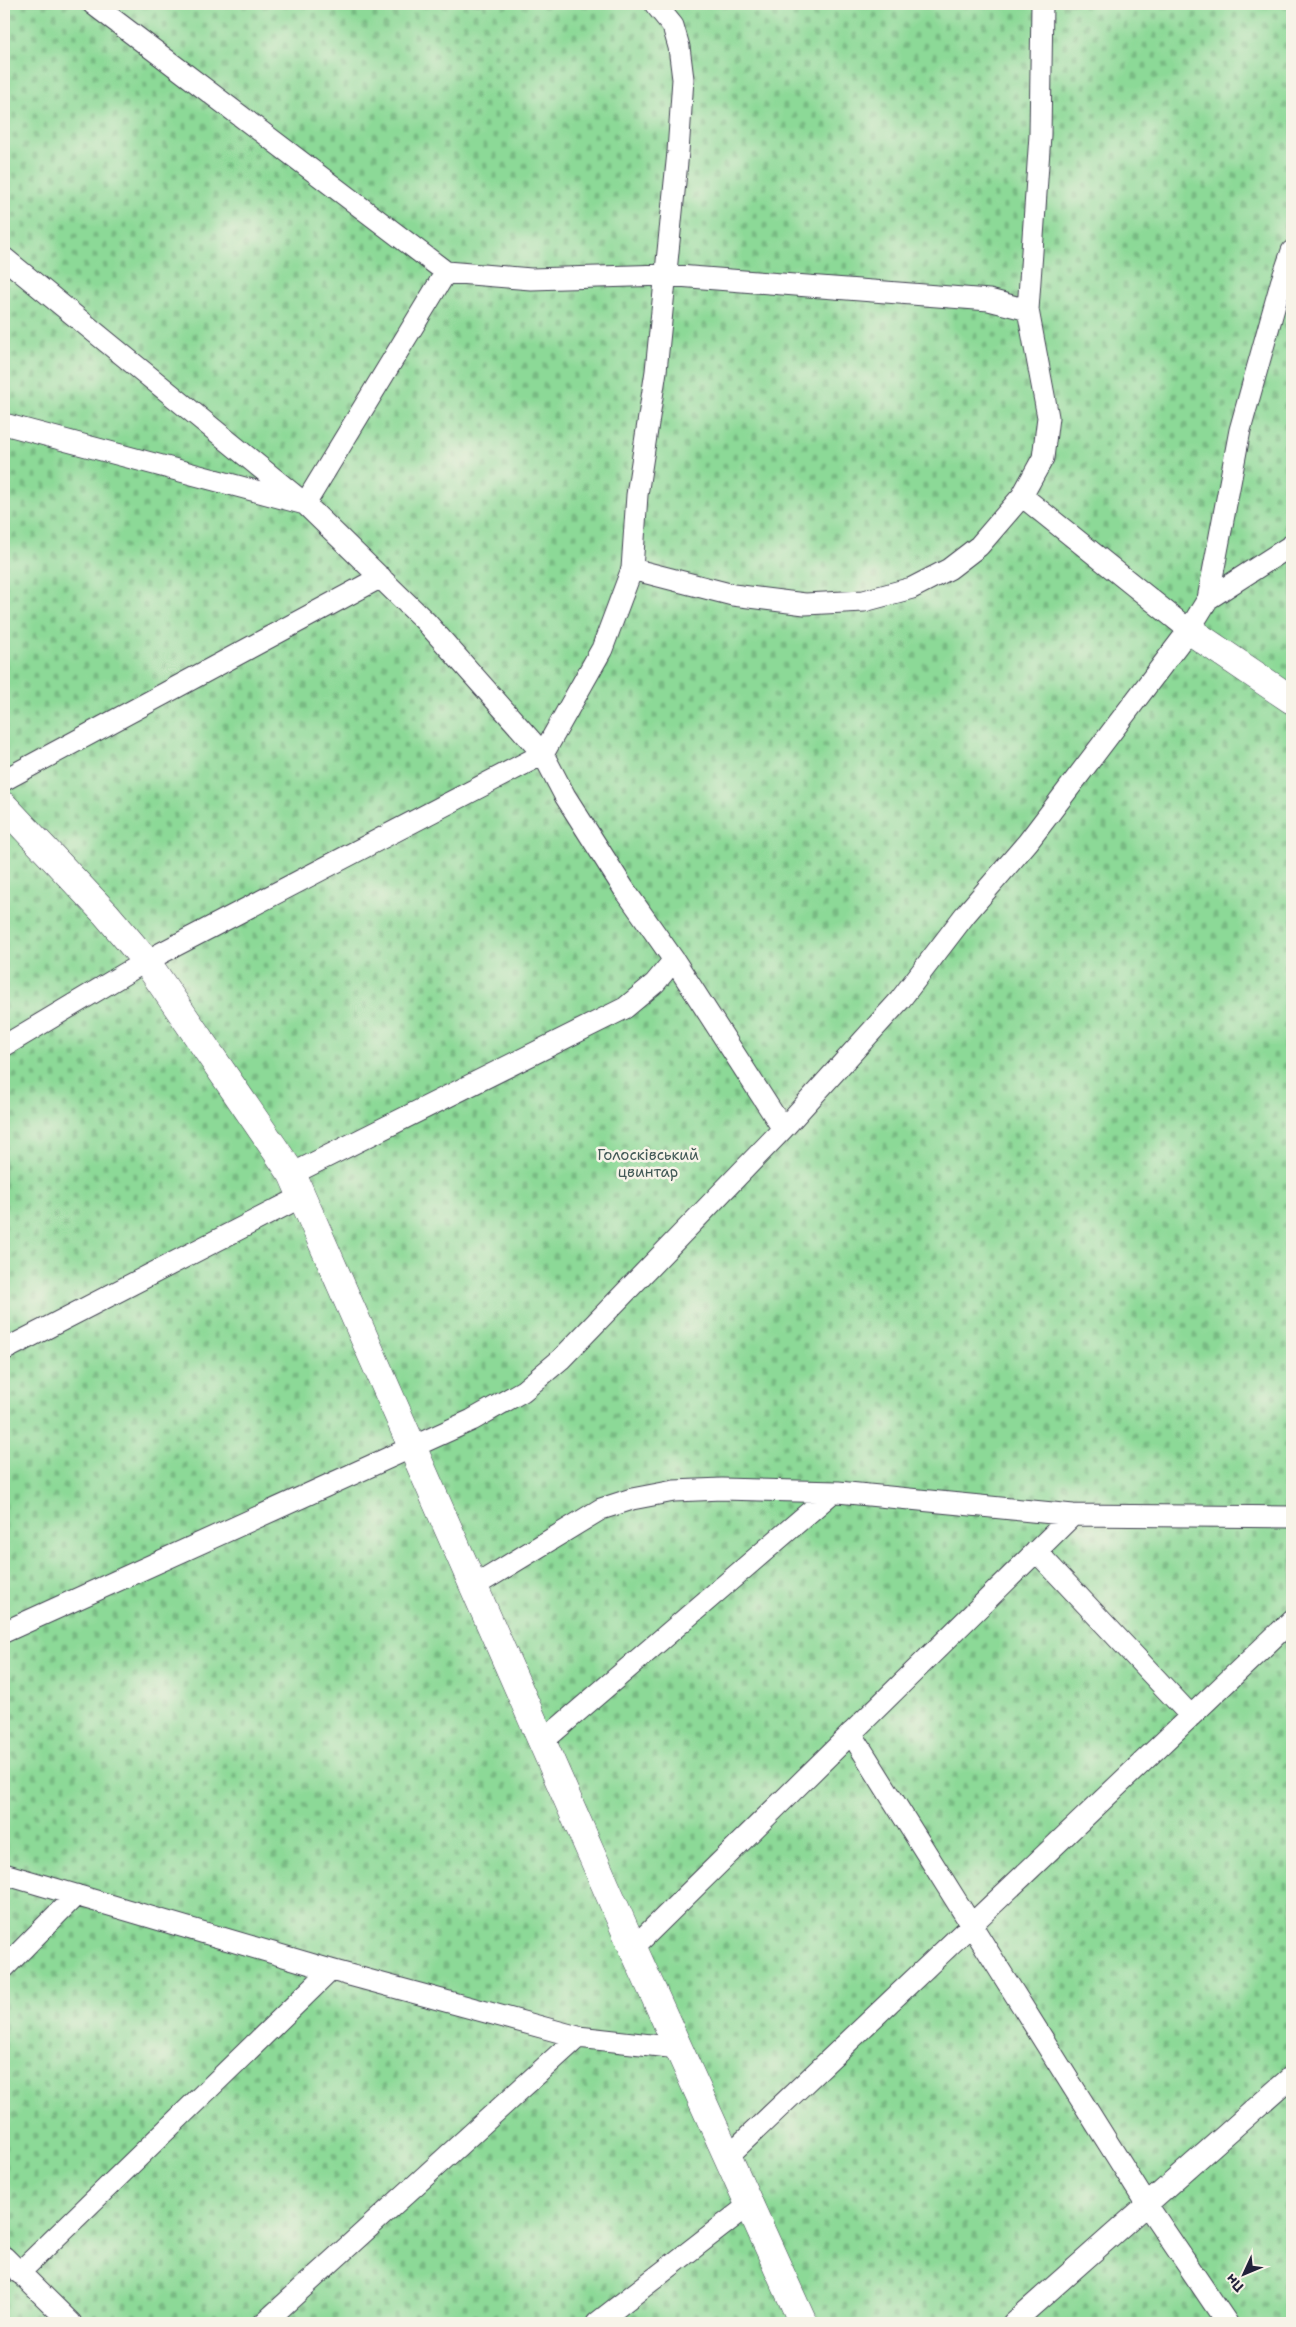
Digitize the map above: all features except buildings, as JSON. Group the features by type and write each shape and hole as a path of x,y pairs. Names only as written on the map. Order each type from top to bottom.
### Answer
{"street":[{"path":"1189,630 1292,700"},
{"path":"4,806 106,914 146,961 297,1185 633,1948 803,2323"}],"lane":[{"path":"93,4 446,272 531,279 665,275 990,300 1028,310"},
{"path":"4,1046 146,961 543,754 602,649 632,569 637,495 656,371 678,152 683,79 679,47 673,26 655,4"},
{"path":"632,569 733,595 805,604 864,601 912,588 949,569 979,546 1022,496 1043,458 1048,417 1028,310 1040,135 1042,4"},
{"path":"4,1632 472,1420 523,1391 561,1359 783,1129 900,1000 966,915 1028,842 1189,630 1208,599 1240,430 1292,250"},
{"path":"4,258 305,504 426,622 543,754 565,796 624,889 674,960 783,1129"},
{"path":"305,504 446,272"},
{"path":"4,424 305,504"},
{"path":"1022,496 1189,630"},
{"path":"1208,599 1292,545"},
{"path":"4,780 381,578"},
{"path":"4,1350 297,1185 625,1008 655,983 674,960"},
{"path":"473,1587 601,1509 632,1499 674,1491 722,1489 833,1492 1072,1515 1292,1517"},
{"path":"542,1742 833,1492"},
{"path":"633,1948 1072,1515"},
{"path":"1036,1552 1191,1716"},
{"path":"728,2157 1291,1623"},
{"path":"851,1732 1146,2205 1227,2323"},
{"path":"4,1874 331,1970 578,2037 678,2048"},
{"path":"4,1968 76,1895"},
{"path":"19,2273 331,1970"},
{"path":"264,2323 578,2037"},
{"path":"1013,2323 1292,2076"},
{"path":"597,2323 749,2205"},
{"path":"4,2257 71,2323"}],"green space":[{"name":"Голосківський цвинтар","path":"4,4 1292,4 1292,2323 4,2323"}]}
